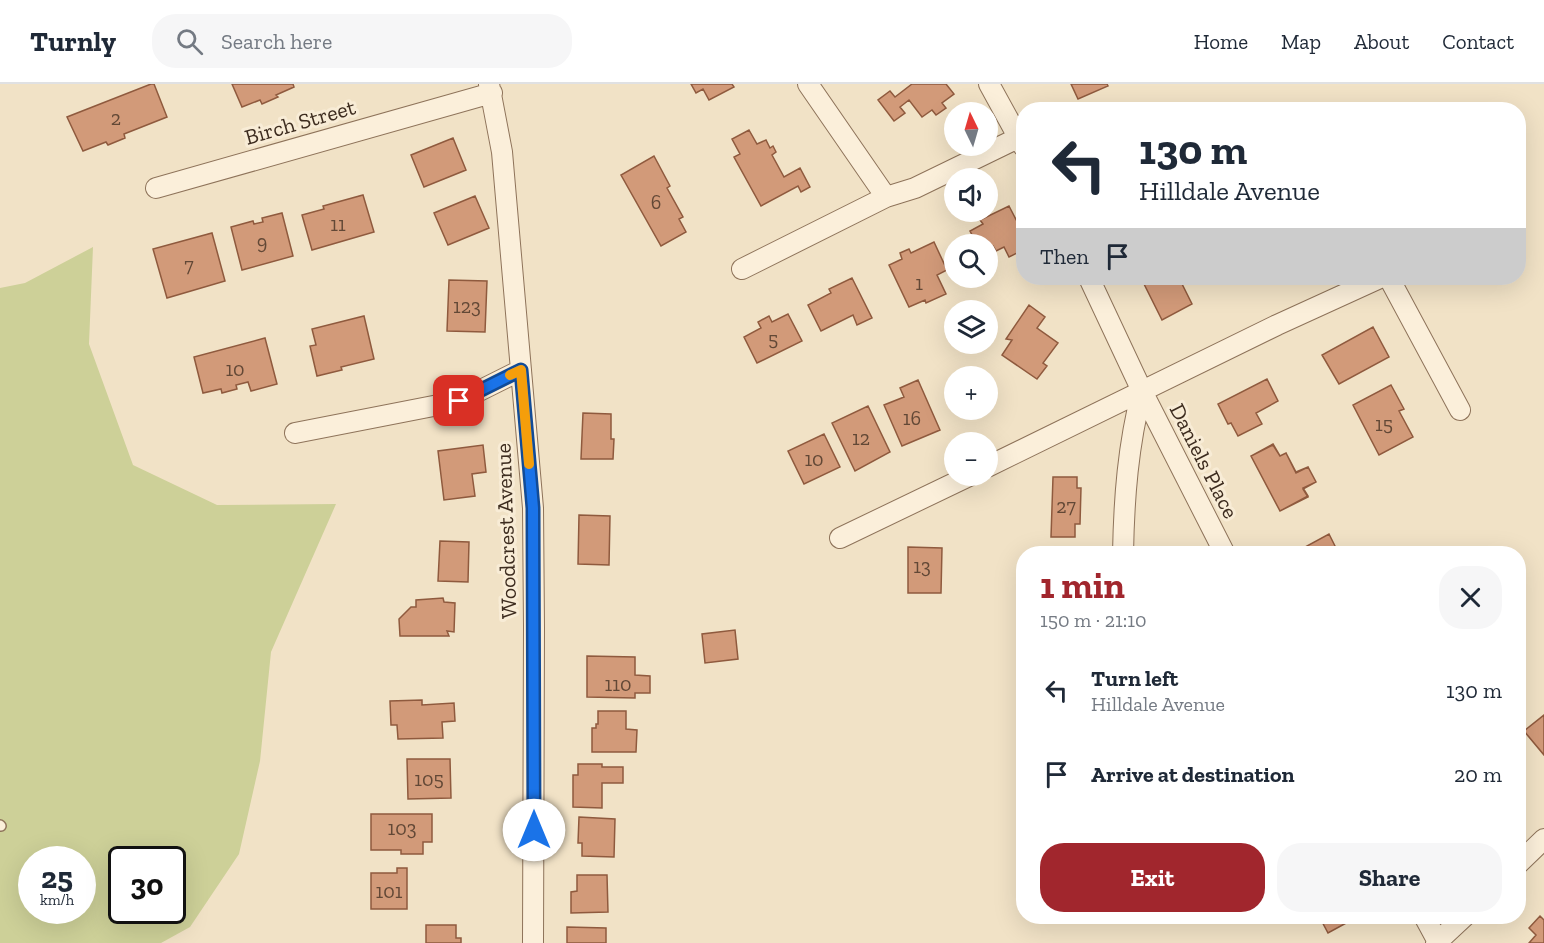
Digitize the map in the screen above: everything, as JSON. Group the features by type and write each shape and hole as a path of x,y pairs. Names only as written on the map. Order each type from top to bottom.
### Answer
{"street":[{"path":"808,84 886,197"},
{"path":"989,84 1016,133"},
{"name":"Birch Street","path":"156,188 491,89"},
{"name":"Woodcrest Avenue","path":"491,89 502,152 533,508 533,943"},
{"path":"742,269 886,197 915,188 1016,144"},
{"name":"Daniels Place","path":"1092,285 1142,391 1220,546"},
{"path":"998,462 1365,285"},
{"path":"1393,285 1460,410"},
{"path":"295,433 459,401 521,370"},
{"path":"1123,546 1125,483 1132,429 1142,391"},
{"path":"840,538 948,486"},
{"path":"1526,856 1544,839"},
{"path":"1428,924 1437,942 1456,924"}],"green space":[{"path":"93,247 89,344 133,465 217,505 336,504 271,652 260,761 239,854 190,927 161,943 0,943 0,288 25,283"}],"building":[{"path":"154,84 167,117 124,134 125,138 108,145 106,142 83,151 67,117"},
{"path":"232,84 293,84 294,87 262,104 260,100 242,107"},
{"path":"691,84 732,84 734,87 709,100 703,89 696,93"},
{"path":"912,84 946,84 954,94 942,103 944,109 936,115 932,110 922,117 909,100 900,107 905,113 894,121 878,100 890,91 895,97"},
{"path":"1071,84 1107,84 1108,86 1078,99"},
{"path":"749,130 757,144 766,140 770,148 773,146 776,152 772,155 784,177 800,168 810,187 801,192 798,186 761,206 734,157 740,154 732,139"},
{"path":"453,138 466,170 424,187 411,155"},
{"path":"654,156 670,186 667,188 683,217 679,219 686,232 661,246 621,175"},
{"path":"363,195 374,232 312,250 302,215 324,209 323,206"},
{"path":"475,196 489,228 448,245 434,213"},
{"path":"1009,206 1016,220 1016,254 1009,257 1004,247 998,250 998,234 972,234 970,231 983,224 982,222 998,222 998,211"},
{"path":"282,213 293,256 242,270 231,227 253,221 254,224 263,222 262,218"},
{"path":"212,233 225,281 167,298 153,249"},
{"path":"934,242 944,264 944,272 937,275 946,294 926,303 925,300 909,307 889,265 902,259 900,253 909,249 911,253"},
{"path":"852,278 872,318 857,325 853,315 821,331 808,305 831,293 829,289"},
{"path":"449,280 487,281 485,332 447,331"},
{"path":"1144,285 1182,285 1192,304 1162,320"},
{"path":"1029,305 1045,317 1037,328 1058,343 1043,363 1047,366 1037,379 1002,355 1012,340 1006,339"},
{"path":"788,314 802,341 757,363 744,337 761,328 758,322 769,316 772,322"},
{"path":"364,316 374,359 317,376 310,346 316,345 312,329"},
{"path":"1373,327 1389,357 1339,384 1322,355"},
{"path":"265,338 277,384 251,391 248,382 236,385 237,389 222,393 221,389 203,393 194,357"},
{"path":"1267,379 1278,401 1256,413 1262,424 1238,436 1231,423 1228,424 1218,404"},
{"path":"918,380 940,430 902,446 884,405 904,397 900,388"},
{"path":"1391,385 1404,409 1399,411 1413,437 1379,455 1353,405"},
{"path":"868,406 890,452 855,471 832,423"},
{"path":"583,413 611,414 611,439 614,439 613,459 581,459"},
{"path":"824,434 840,467 804,484 788,451"},
{"path":"1273,444 1280,456 1286,453 1296,472 1308,467 1316,482 1303,488 1308,496 1280,511 1251,456"},
{"path":"483,445 486,472 472,474 475,496 444,500 438,451"},
{"path":"1273,445 1280,456 1286,453 1296,473 1308,467 1316,482 1303,489 1308,497 1280,511 1251,456"},
{"path":"1053,477 1077,477 1077,488 1081,488 1080,524 1075,524 1075,537 1051,537"},
{"path":"1053,477 1077,477 1077,488 1081,488 1080,524 1075,524 1075,537 1051,537"},
{"path":"579,515 610,516 609,565 578,564"},
{"path":"579,515 610,516 609,565 578,564"},
{"path":"1329,534 1335,546 1307,546"},
{"path":"440,541 469,542 468,582 438,581"},
{"path":"908,547 942,548 941,593 908,593"},
{"path":"443,598 444,602 455,603 454,632 447,631 449,636 400,636 399,619 411,607 416,607 416,600"},
{"path":"735,630 738,659 705,663 702,634"},
{"path":"587,656 635,657 635,675 650,676 650,693 635,693 635,698 587,697"},
{"path":"422,700 422,705 454,703 455,721 442,722 443,738 398,739 397,725 391,725 390,701"},
{"path":"598,711 626,711 626,729 637,730 636,752 592,752 592,728 596,728 598,724"},
{"path":"1544,715 1544,755 1526,733 1526,729"},
{"path":"407,759 450,759 451,798 408,799"},
{"path":"578,764 623,767 623,783 602,783 602,808 573,807 573,775 578,775"},
{"path":"371,814 432,814 432,842 423,842 423,854 401,854 401,850 371,850"},
{"path":"579,817 615,819 614,857 582,856 582,843 578,843"},
{"path":"397,868 407,868 407,909 371,909 371,873 397,873"},
{"path":"577,875 607,875 608,912 571,913 571,892 577,891"},
{"path":"1540,916 1544,920 1544,943 1529,943 1536,935 1529,928"},
{"path":"1323,924 1344,924 1328,933"},
{"path":"426,925 456,925 456,938 461,938 461,943 426,943"},
{"path":"567,927 606,928 606,943 567,943"}],"slow traffic":[{"path":"510,375 521,370 529,464"}],"route":[{"path":"459,401 521,370 533,508 534,830"}]}
